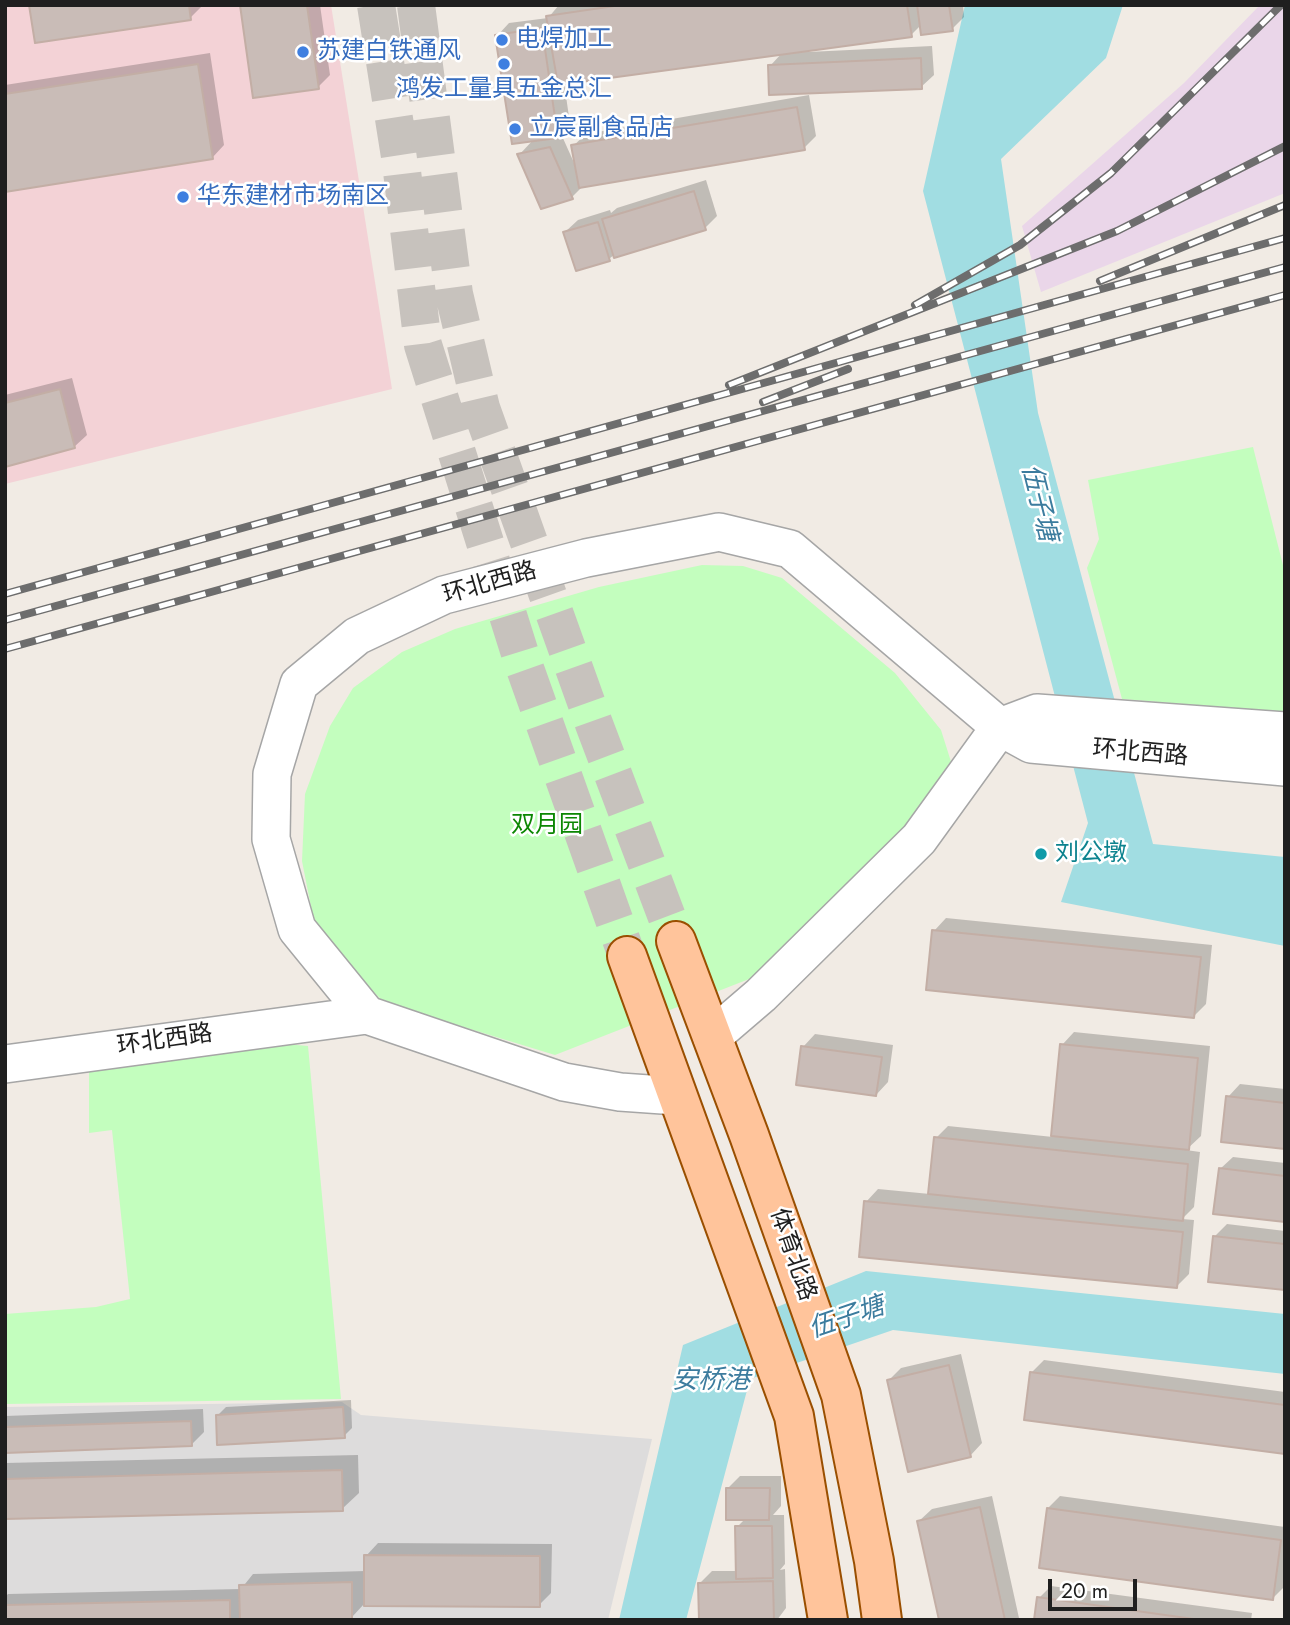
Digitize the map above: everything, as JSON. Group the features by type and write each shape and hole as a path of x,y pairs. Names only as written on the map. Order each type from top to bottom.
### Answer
{"main road":[{"name":"体育北路","path":"676,941 841,1395 874,1561 882,1620"},
{"path":"627,956 794,1416 828,1620"},
{"path":"874,1561 894,1620"}],"street":[{"name":"环北西路","path":"367,1015 297,929 271,839 272,774 299,684 357,636 444,595 586,558 719,532 790,550 1023,728 1154,738 1285,731"},
{"path":"712,1037 761,995 919,839 1023,728"},
{"name":"环北西路","path":"1154,738 1285,767"},
{"name":"环北西路","path":"5,1064 367,1015 564,1082 620,1092 677,1096"}],"shaded area":[{"name":"华东建材市场南区","path":"5,5 331,5 392,389 5,484"},
{"path":"1260,5 1285,5 1285,193 1041,292 1022,226 1184,83"},
{"path":"342,1402 361,1415 652,1439 608,1620 5,1620 5,1407"}],"green space":[{"path":"1253,447 1285,573 1285,712 1122,699 1087,568 1099,539 1088,480"},
{"name":"双月园","path":"702,565 743,566 782,578 895,673 941,730 953,768 908,836 767,972 555,1055 385,1003 346,966 314,922 302,861 305,794 330,726 353,688 402,652 455,629 599,587"},
{"path":"227,1039 308,1046 341,1399 5,1404 5,1314 96,1307 130,1299 112,1130 89,1133 89,1066"}],"water":[{"name":"伍子塘","path":"965,5 1123,5 1106,58 1001,159 1038,413 1153,844 1285,857 1285,946 1061,902 1088,823 923,191"},
{"name":"安桥港","path":"866,1271 1285,1314 1285,1374 893,1330 750,1379 686,1620 619,1620 683,1345"}],"building":[{"path":"29,5 189,5 191,20 35,43"},
{"path":"240,5 307,5 319,89 253,98"},
{"path":"621,5 907,5 912,37 558,85 546,16"},
{"path":"917,5 949,5 953,31 921,35"},
{"path":"542,28 558,138 512,144 495,35"},
{"path":"921,58 922,89 769,95 768,65"},
{"path":"198,64 213,159 5,192 5,94"},
{"path":"797,107 805,150 579,188 571,145"},
{"path":"550,147 573,199 541,209 517,154"},
{"path":"694,191 706,230 614,258 602,219"},
{"path":"598,222 610,261 576,271 563,232"},
{"path":"60,389 75,448 5,467 5,403"},
{"path":"932,930 1201,957 1194,1018 926,990"},
{"path":"1060,1044 1198,1058 1189,1150 1051,1136"},
{"path":"801,1046 882,1057 876,1096 796,1085"},
{"path":"1226,1096 1285,1103 1285,1149 1221,1142"},
{"path":"934,1137 1188,1164 1183,1221 928,1194"},
{"path":"1219,1168 1285,1176 1285,1222 1213,1214"},
{"path":"864,1201 1183,1232 1177,1288 859,1257"},
{"path":"1213,1236 1285,1244 1285,1290 1208,1282"},
{"path":"949,1365 971,1457 908,1472 887,1380"},
{"path":"1030,1372 1285,1405 1285,1454 1024,1420"},
{"path":"343,1407 345,1438 217,1445 216,1415"},
{"path":"191,1421 192,1446 5,1453 5,1427"},
{"path":"342,1470 343,1511 5,1519 5,1479"},
{"path":"726,1488 770,1488 769,1520 726,1520"},
{"path":"980,1507 1005,1620 939,1620 917,1521"},
{"path":"1047,1508 1281,1540 1273,1600 1039,1568"},
{"path":"735,1526 772,1526 773,1578 736,1579"},
{"path":"364,1555 540,1556 540,1607 364,1606"},
{"path":"773,1581 774,1620 699,1620 698,1583"},
{"path":"352,1582 352,1619 240,1620 239,1585"},
{"path":"1037,1597 1201,1620 1034,1620"},
{"path":"230,1600 230,1620 5,1620 5,1605"}],"tunnel":[{"path":"376,5 401,163 423,345 522,660 627,956"},
{"path":"416,5 454,294 481,408 594,724 676,941"}],"railway":[{"path":"915,305 1020,245 1111,173 1281,5"},
{"path":"729,385 1117,231 1285,146"},
{"path":"1100,281 1285,205"},
{"path":"5,594 1285,238"},
{"path":"5,620 1285,267"},
{"path":"5,649 1285,295"},
{"path":"763,402 848,369"}],"place":[{"name":"电焊加工","path":"502,40"},
{"name":"苏建白铁通风","path":"303,52"},
{"name":"鸿发工量具五金总汇","path":"504,64"},
{"name":"立宸副食品店","path":"515,129"},
{"name":"华东建材市场南区","path":"183,197"},
{"name":"刘公墩","path":"1041,854"}]}
